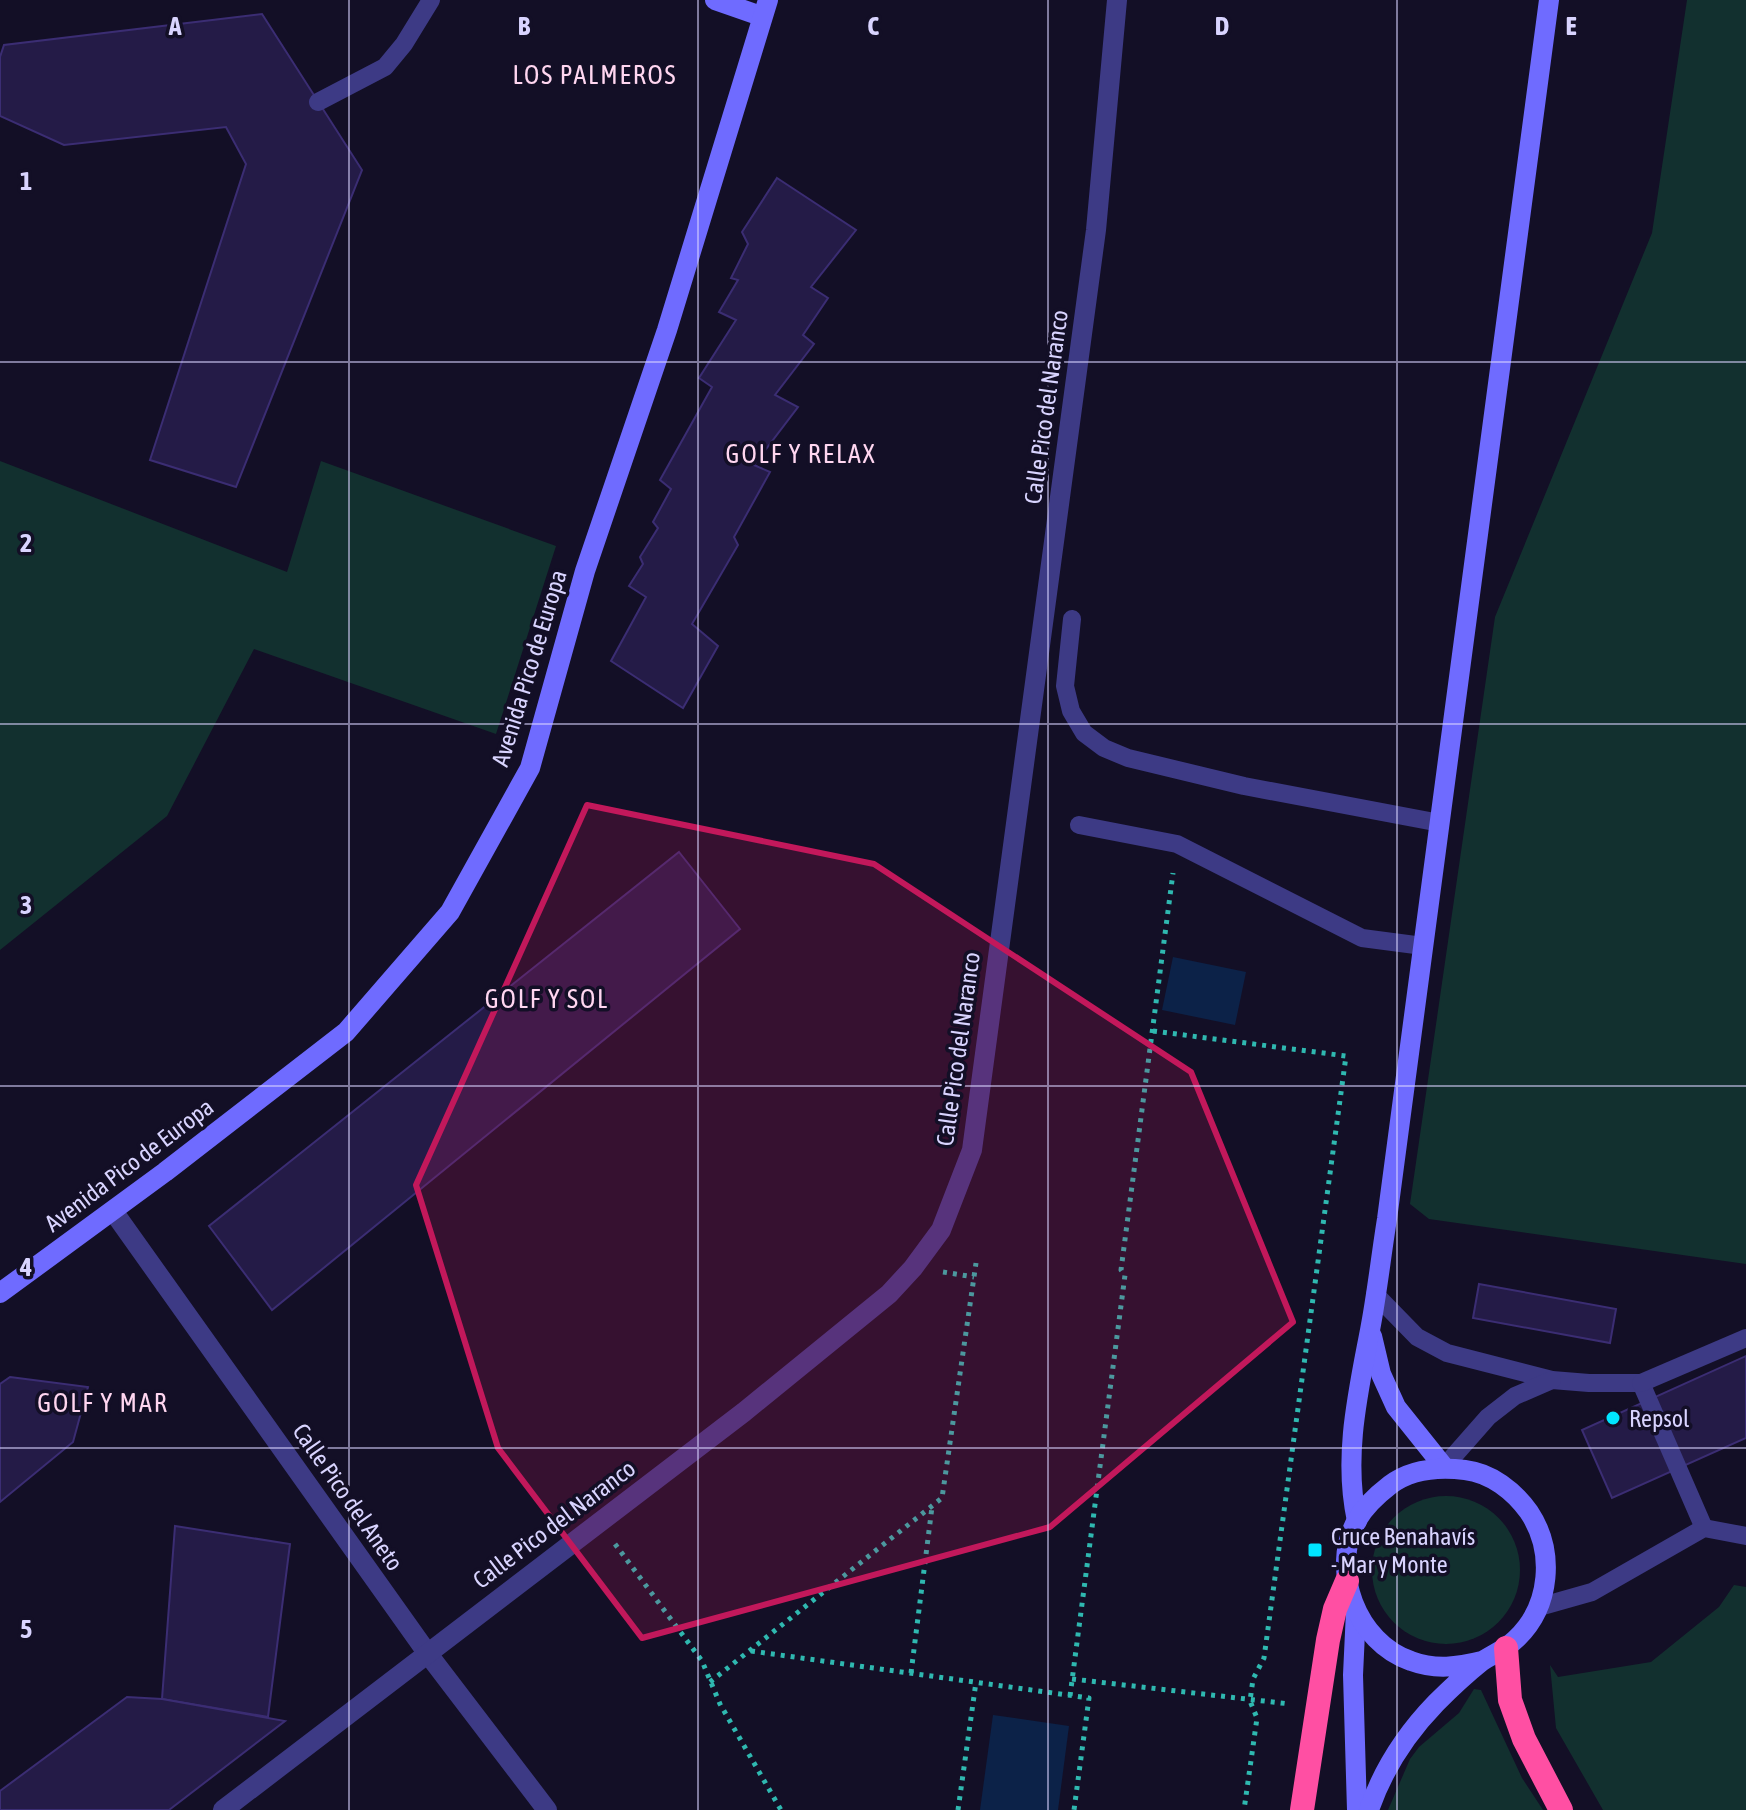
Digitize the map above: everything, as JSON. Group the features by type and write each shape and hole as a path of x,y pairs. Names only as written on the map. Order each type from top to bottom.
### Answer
{"highway":[{"path":"1302,1810 1328,1640 1335,1609 1347,1581"},
{"path":"1506,1648 1510,1700 1524,1739 1561,1810"}],"main road":[{"path":"715,0 764,8"},
{"path":"1357,1521 1351,1496 1349,1465 1440,823 1549,0"},
{"name":"Avenida Pico de Europa","path":"0,1293 113,1211 346,1032 450,912 530,768 585,571 667,330 764,8"},
{"path":"1370,1328 1381,1374 1396,1407 1444,1467"},
{"path":"1444,1467 1486,1476 1499,1482 1521,1500 1537,1524 1546,1551 1546,1579 1539,1607 1530,1623 1506,1648 1482,1661 1459,1667 1434,1667 1409,1661 1387,1649 1369,1632 1356,1611 1347,1581 1346,1560 1357,1521 1373,1499 1393,1482 1417,1472 1444,1467"},
{"path":"1356,1611 1353,1675 1357,1810"},
{"path":"1369,1810 1384,1771 1409,1734 1482,1661"}],"street":[{"name":"Calle Pico del Naranco","path":"223,1810 744,1412 889,1294 941,1230 962,1181 974,1134 1096,230 1117,0"},
{"name":"Calle Pico del Aneto","path":"113,1211 428,1654 547,1810"}],"lane":[{"path":"318,102 385,67 404,44 431,0"},
{"path":"1072,619 1065,686 1071,711 1084,733 1104,748 1128,758 1244,786 1440,823"},
{"path":"1079,825 1177,844 1362,938 1423,946"},
{"path":"1375,1294 1417,1337 1447,1353 1552,1380 1641,1383 1746,1338"},
{"path":"1444,1467 1488,1417 1515,1396 1552,1380"},
{"path":"1641,1383 1704,1528"},
{"path":"1539,1607 1592,1592 1704,1528 1746,1536"}],"path":[{"path":"1070,1696 1125,1275 1121,1270 1177,844"},
{"path":"1153,1031 1346,1056 1264,1658 1253,1679 1250,1701 1257,1718 1244,1810"},
{"path":"710,1682 942,1498 976,1263"},
{"path":"911,1673 932,1506"},
{"path":"599,1523 702,1661 727,1717 781,1810"},
{"path":"750,1651 1089,1698 1074,1810"},
{"path":"1072,1679 1264,1702"},
{"path":"958,1810 976,1682"}],"highlighted area":[{"path":"587,805 874,864 1191,1072 1293,1322 1050,1527 642,1638 498,1448 416,1185"}],"green space":[{"path":"1687,0 1746,0 1746,1264 1429,1219 1410,1204 1495,617 1652,233"},
{"path":"0,461 287,572 321,461 556,546 496,734 254,649 167,816 0,950"},
{"path":"1446,1496 1474,1502 1498,1518 1514,1542 1520,1570 1514,1598 1498,1622 1474,1638 1446,1644 1418,1638 1394,1622 1378,1598 1372,1570 1378,1542 1394,1518 1418,1502"},
{"path":"1734,1585 1746,1587 1746,1810 1603,1810 1556,1728 1550,1665 1558,1677 1651,1662 1719,1607"},
{"path":"1474,1689 1481,1690 1522,1778 1543,1810 1388,1810 1410,1759 1419,1747 1459,1713"}],"water":[{"path":"1173,957 1246,972 1235,1025 1162,1010"},
{"path":"993,1715 1069,1726 1058,1810 980,1810"}],"building":[{"path":"262,14 362,170 236,487 150,460 246,164 226,127 64,145 0,116 0,57 4,45"},
{"path":"777,178 856,230 811,287 828,298 803,335 814,344 775,395 798,407 754,465 770,472 734,537 738,545 692,624 718,646 683,708 611,661 646,597 629,586 643,564 640,557 658,528 653,522 671,489 660,480 712,387 699,378 736,320 719,312 738,280 731,278 748,244 742,232"},
{"path":"679,852 740,929 272,1310 209,1226"},
{"path":"1479,1284 1616,1309 1610,1343 1473,1318"},
{"path":"1746,1356 1746,1438 1612,1498 1582,1430"},
{"path":"10,1377 88,1387 73,1442 0,1502 0,1384"},
{"path":"175,1526 290,1544 268,1717 162,1699"},
{"path":"127,1697 162,1699 285,1721 169,1810 0,1810 0,1791"}],"place":[{"name":"Repsol","path":"1613,1418"},
{"name":"Cruce Benahavís - Mar y Monte","path":"1315,1550"}],"district":[{"name":"LOS PALMEROS","path":"595,75"},
{"name":"GOLF Y RELAX","path":"801,454"},
{"name":"GOLF Y SOL","path":"547,999"},
{"name":"GOLF Y MAR","path":"103,1403"}]}
